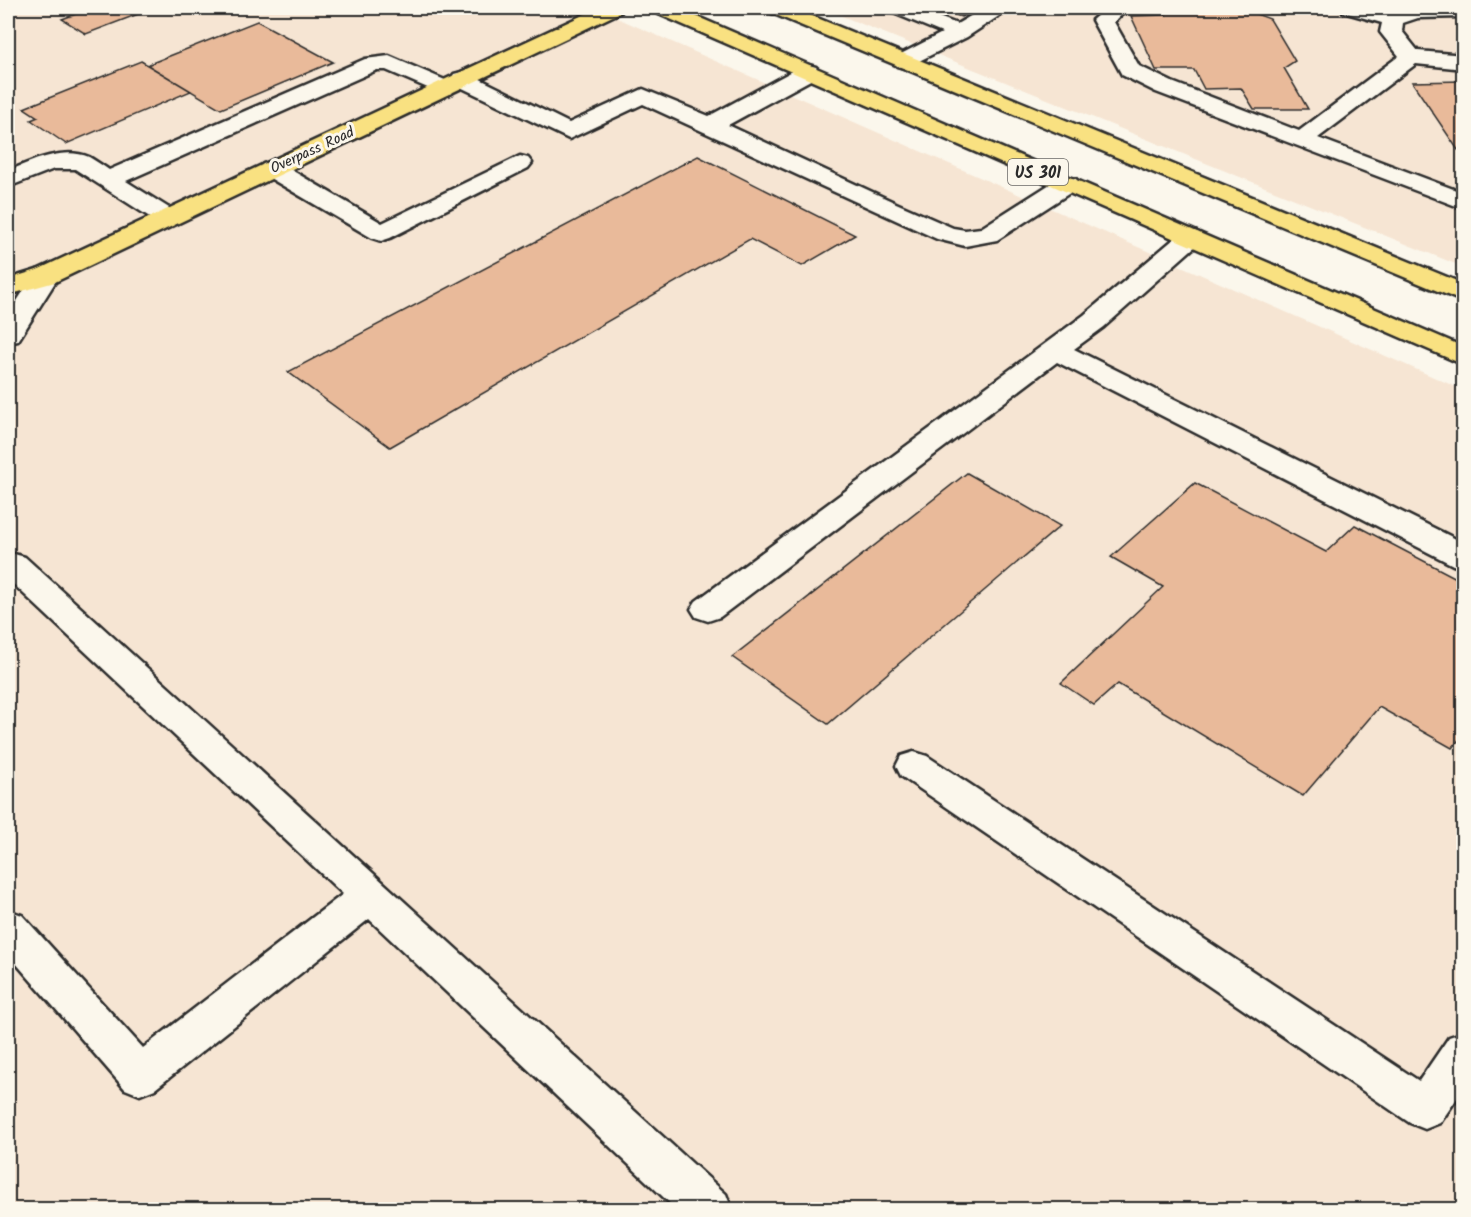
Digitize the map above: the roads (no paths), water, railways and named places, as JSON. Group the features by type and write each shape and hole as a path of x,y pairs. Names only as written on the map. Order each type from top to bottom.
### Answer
{"main road":[{"name":"Overpass Road","path":"8,287 46,276 614,8"},
{"name":"US 301","path":"661,8 1464,357"},
{"path":"790,10 905,61 1464,294"}],"lane":[{"path":"898,8 959,32"},
{"path":"905,61 998,8"},
{"path":"1119,8 1103,20 1130,69 1164,87 1454,198 1464,177"},
{"path":"1350,8 1392,20 1400,16 1422,12 1464,11"},
{"path":"1392,20 1391,32 1411,57"},
{"path":"1301,140 1411,57 1464,62"},
{"path":"107,180 374,64 389,63 453,83 569,132 642,96 710,125 886,208 946,234 965,238 988,235 1067,184"},
{"path":"710,125 808,72"},
{"path":"8,180 50,162 80,162 168,218"},
{"path":"272,169 381,233 520,163"},
{"path":"708,609 1094,321 1190,238"},
{"path":"8,335 46,276"},
{"path":"1055,350 1464,556"},
{"path":"8,568 14,565 710,1209"},
{"path":"914,766 1425,1109 1464,1051"},
{"path":"8,927 140,1076 370,895"}]}
